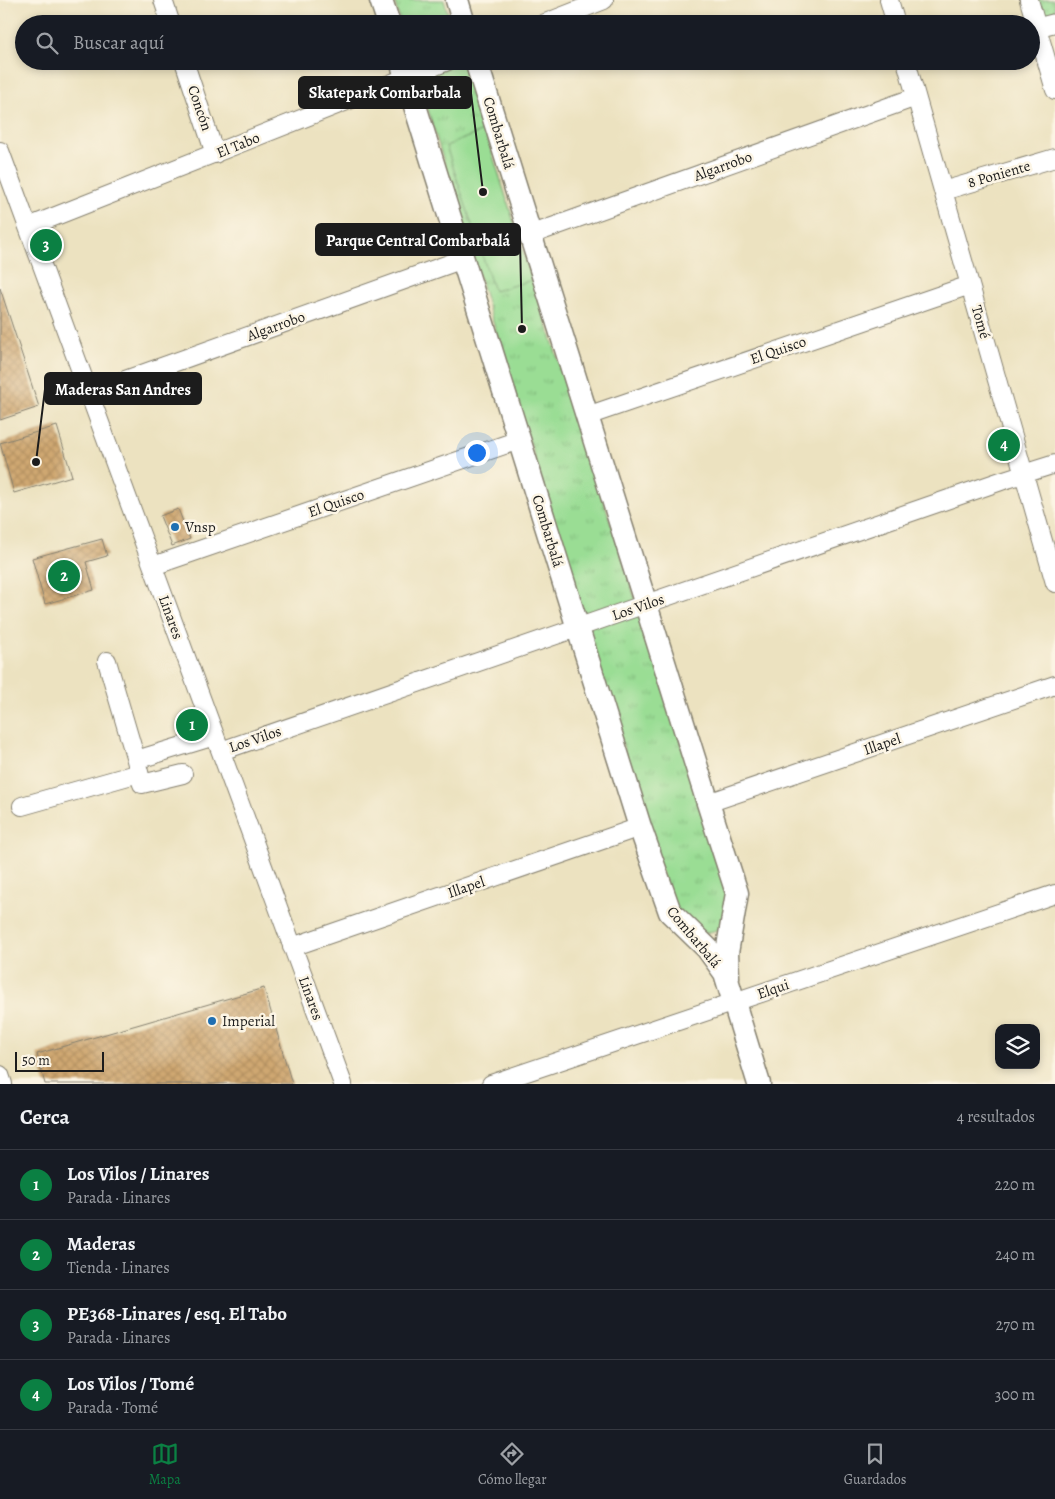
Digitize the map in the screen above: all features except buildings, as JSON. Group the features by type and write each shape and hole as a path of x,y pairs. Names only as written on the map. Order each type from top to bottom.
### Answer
{"main road":[{"path":"382,0 386,15"},
{"path":"457,0 461,15"},
{"name":"Combarbalá","path":"403,70 640,827 670,912 715,957 732,992 760,1084"},
{"name":"Combarbalá","path":"479,70 708,803 736,885 737,900 727,953 732,992"},
{"path":"698,939 715,939 732,927"}],"street":[{"path":"163,0 169,15"},
{"path":"566,15 604,0"},
{"path":"889,0 893,15"},
{"path":"1029,0 1032,15"},
{"path":"1040,27 1055,23"},
{"path":"1040,46 1055,90"},
{"name":"Concón","path":"187,70 216,154"},
{"name":"El Tabo","path":"28,228 216,154 403,70"},
{"name":"Tomé","path":"911,70 916,97 1055,583"},
{"name":"Algarrobo","path":"530,235 916,97"},
{"name":"Linares","path":"0,151 343,1084"},
{"name":"8 Poniente","path":"943,191 1055,158"},
{"name":"Algarrobo","path":"89,393 463,259"},
{"name":"El Quisco","path":"587,416 970,285"},
{"name":"El Quisco","path":"153,566 519,440"},
{"name":"Los Vilos","path":"22,806 138,767 218,744 578,627 1023,473 1055,464"},
{"path":"107,661 142,784 182,774"},
{"name":"Illapel","path":"708,803 1055,685"},
{"name":"Illapel","path":"292,947 640,827"},
{"name":"Elqui","path":"491,1084 732,992 1055,894"},
{"path":"0,1075 3,1084"}],"green space":[{"path":"394,0 444,0 448,15 398,15"},
{"path":"1038,0 1055,0 1055,16 1043,15"},
{"path":"416,70 465,70 729,890 721,929 702,934 673,909"},
{"path":"485,130 532,280 494,291 446,146"}],"place":[{"name":"Skatepark Combarbala","path":"483,192"},
{"name":"PE368-Linares / esq. El Tabo","path":"46,245"},
{"name":"Parque Central Combarbalá","path":"522,329"},
{"name":"Los Vilos / Tomé","path":"1004,445"},
{"name":"Maderas San Andres","path":"36,462"},
{"name":"Vnsp","path":"175,527"},
{"name":"Maderas","path":"64,576"},
{"name":"Los Vilos / Linares","path":"192,725"},
{"name":"Imperial","path":"212,1021"}]}
